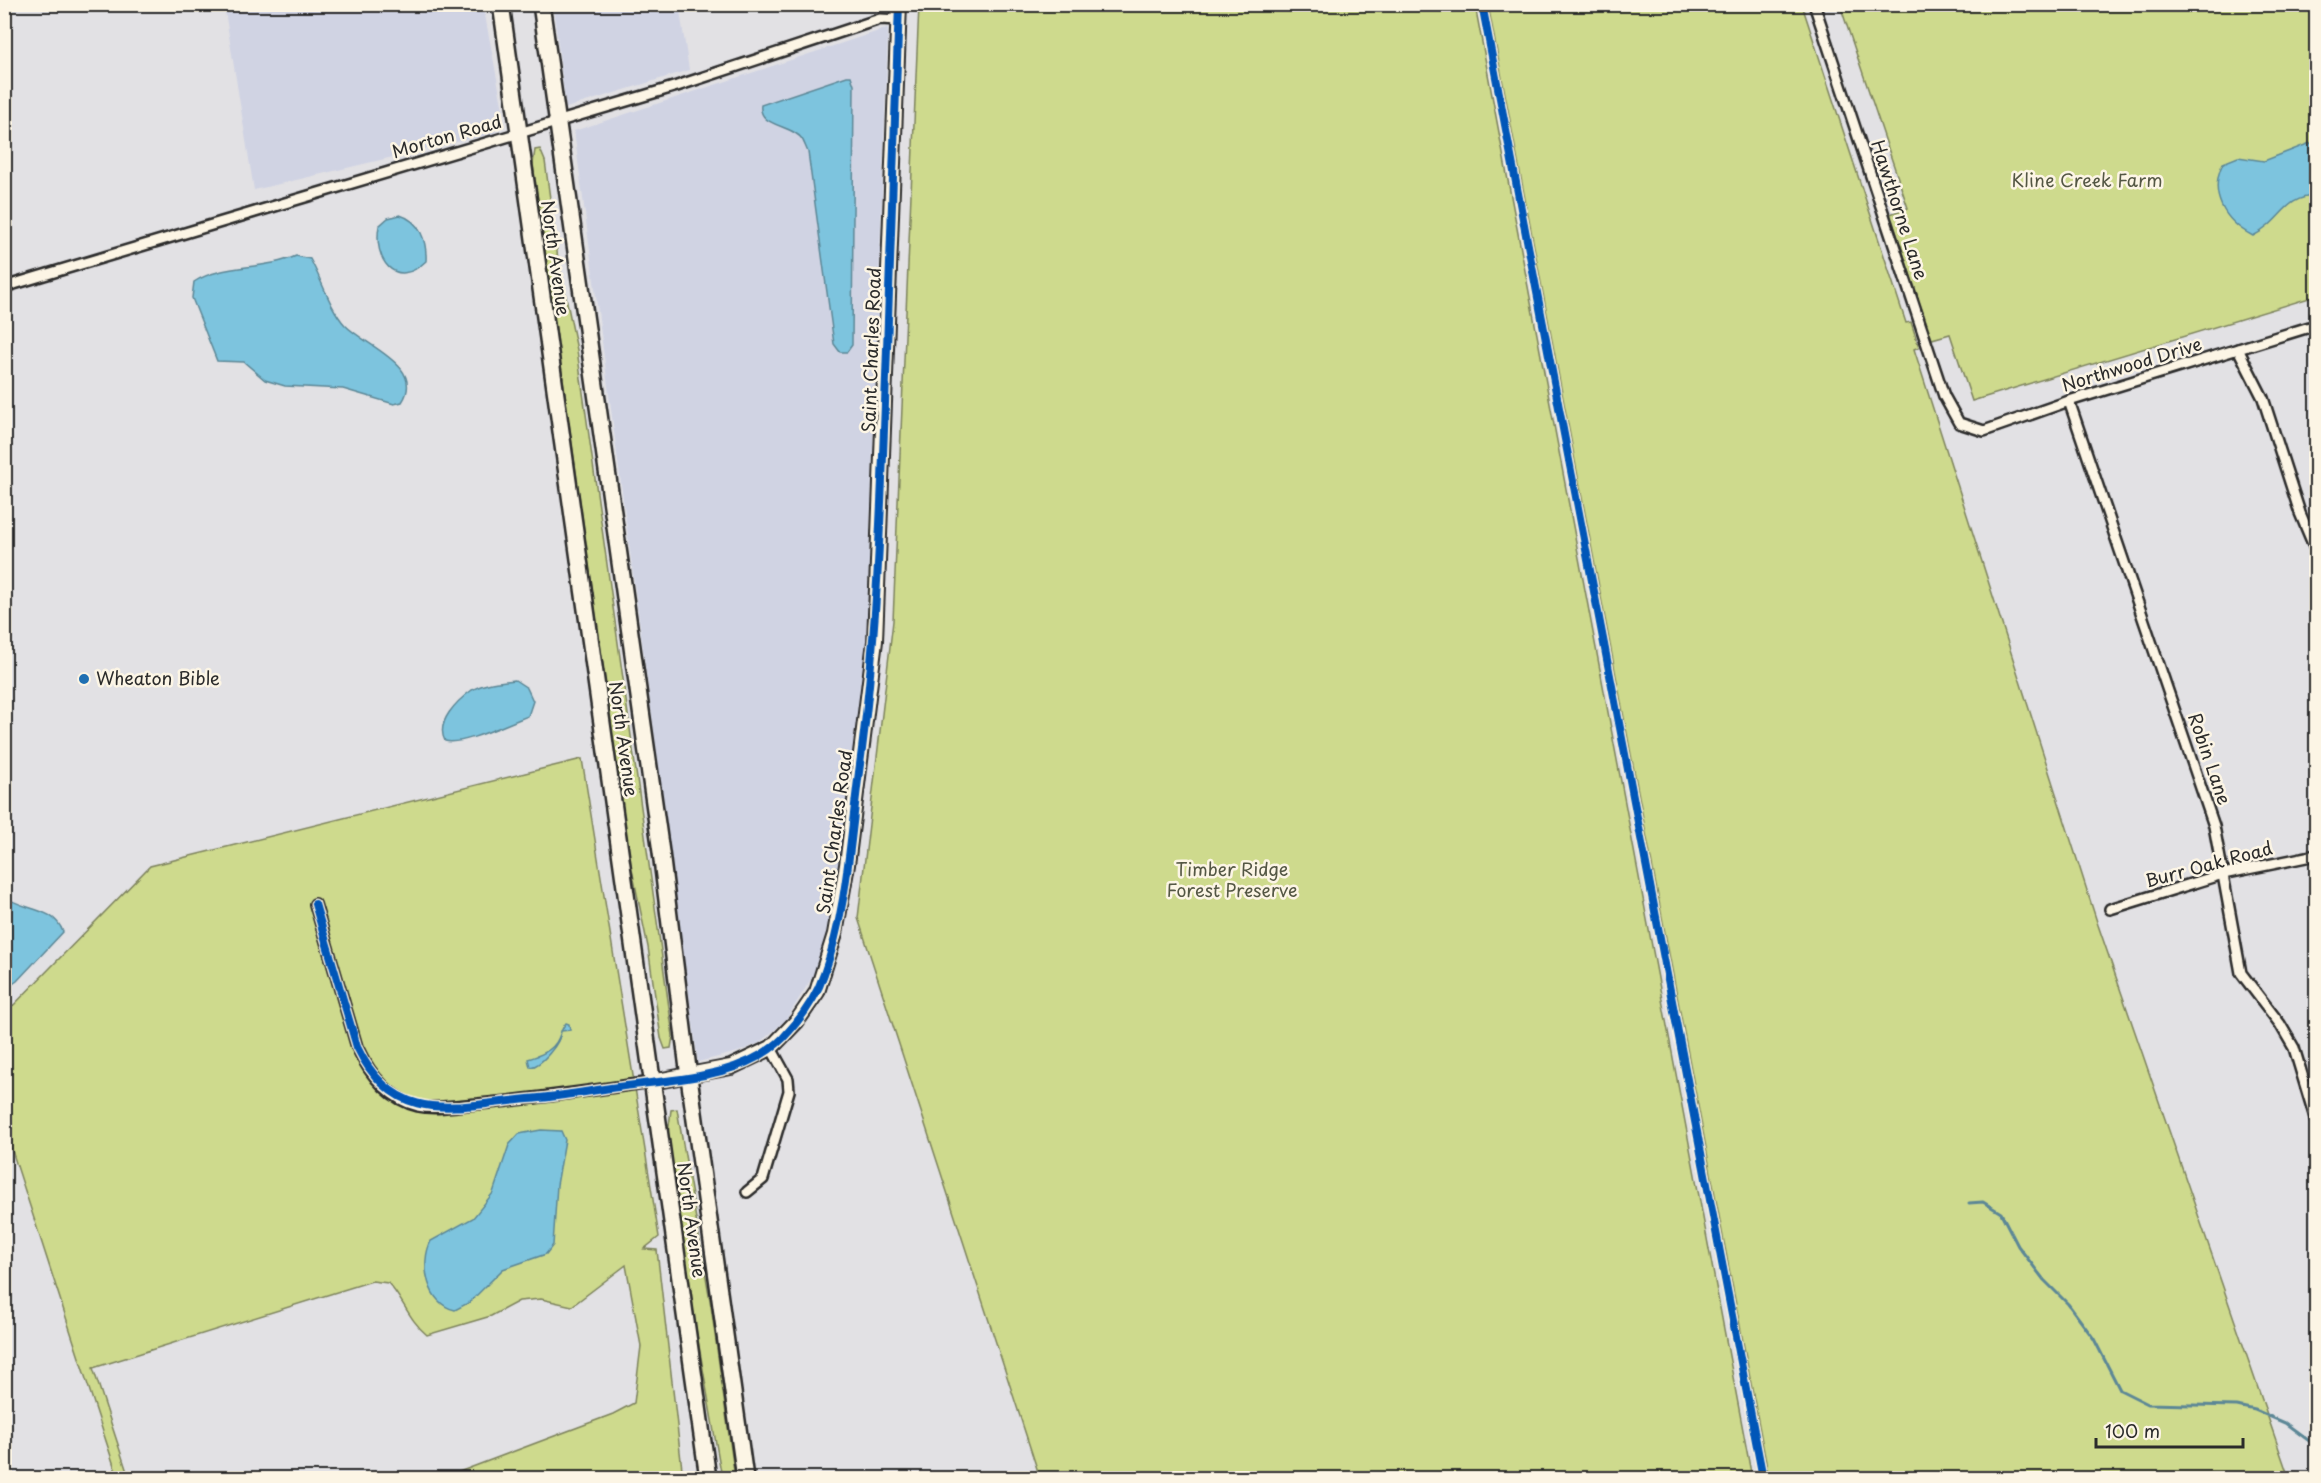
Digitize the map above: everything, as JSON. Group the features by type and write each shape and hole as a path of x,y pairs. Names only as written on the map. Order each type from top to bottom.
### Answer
{"main road":[{"name":"North Avenue","path":"501,4 708,1479"},
{"name":"North Avenue","path":"541,4 661,852 688,1077 745,1479"}],"street":[{"name":"Saint Charles Road","path":"315,904 357,1047 367,1069 388,1091 418,1106 455,1106 537,1098 688,1077 742,1063 771,1048 806,1009 823,977 830,957 847,865 875,641 899,4"},
{"name":"Hawthorne Lane","path":"1814,4 1944,396 1959,423"},
{"name":"Morton Road","path":"4,287 677,86 880,19 898,20"},
{"name":"Northwood Drive","path":"1959,423 1984,431 2069,401 2316,325"},
{"path":"2238,349 2263,398 2300,513 2316,551"},
{"name":"Robin Lane","path":"2069,401 2206,800 2223,874 2241,973 2280,1023 2294,1048 2316,1121"},
{"name":"Burr Oak Road","path":"2110,909 2223,874 2316,855"},
{"path":"747,1192 763,1179 789,1091 788,1079 771,1048"}],"shaded area":[{"path":"224,5 483,5 503,110 494,133 254,190"},
{"path":"553,5 679,5 689,70 566,108"},
{"path":"888,28 865,671 833,912 813,976 785,1021 759,1043 738,1052 698,1062 574,131"}],"green space":[{"name":"Timber Ridge Forest Preserve","path":"919,5 1475,5 1752,1478 1040,1478 858,918 893,621"},
{"path":"1488,5 1802,5 1906,323 1911,322 1919,347 1914,349 2098,925 2289,1478 1769,1478"},
{"name":"Kline Creek Farm","path":"1840,5 2316,5 2316,296 1972,401 1950,334 1932,339 1890,214 1908,208"},
{"path":"540,149 545,161 558,259 577,350 673,1036 671,1048 665,1049 661,1038 648,947 630,860 539,208 533,164 535,150"},
{"path":"582,759 659,1237 644,1249 657,1250 683,1478 443,1478 613,1414 634,1403 641,1346 626,1265 572,1306 541,1299 519,1301 491,1316 427,1335 415,1323 388,1283 372,1281 93,1368 129,1478 118,1478 5,1129 4,1015 150,866"},
{"path":"677,1109 711,1306 735,1478 722,1478 696,1329 668,1134 671,1110"}],"water":[{"path":"851,76 854,85 852,345 847,352 840,352 834,344 808,152 797,134 765,117 761,112 761,105"},
{"path":"2310,143 2316,145 2316,196 2305,197 2289,205 2262,231 2253,236 2234,223 2218,196 2217,185 2223,163 2238,157 2264,161"},
{"path":"400,215 413,222 421,233 426,254 426,261 405,273 396,272 389,267 379,250 379,226 388,218"},
{"path":"296,256 310,259 330,302 345,325 400,367 406,378 407,389 402,402 394,404 343,389 285,386 265,380 244,362 217,361 192,298 194,282 217,272 271,263"},
{"path":"515,680 527,688 533,701 528,716 474,737 453,742 445,741 443,727 445,719 466,695 482,685"},
{"path":"4,896 11,901 45,913 59,924 63,932 17,981 5,989"},
{"path":"566,1023 569,1024 570,1030 561,1031"},
{"path":"561,1032 558,1042 549,1054 530,1067 528,1059 549,1050 556,1043"},
{"path":"541,1130 561,1131 565,1140 557,1185 553,1245 546,1254 503,1269 470,1302 455,1310 446,1307 432,1292 428,1282 426,1261 431,1241 473,1218 493,1193 509,1145 519,1134"}],"waterway":[{"path":"1969,1203 1983,1202 2001,1213 2018,1246 2044,1280 2068,1304 2094,1339 2120,1390 2148,1404 2237,1406 2255,1410 2285,1423 2316,1446"}],"cycle path":[{"path":"315,904 357,1047 372,1072 389,1090 408,1100 429,1106 451,1107 550,1097 705,1075 748,1062 766,1052 783,1038 807,1008 824,974 843,900 870,674 882,476 899,4"},
{"path":"1482,4 1763,1478"}],"place":[{"name":"Wheaton Bible","path":"84,679"}]}
